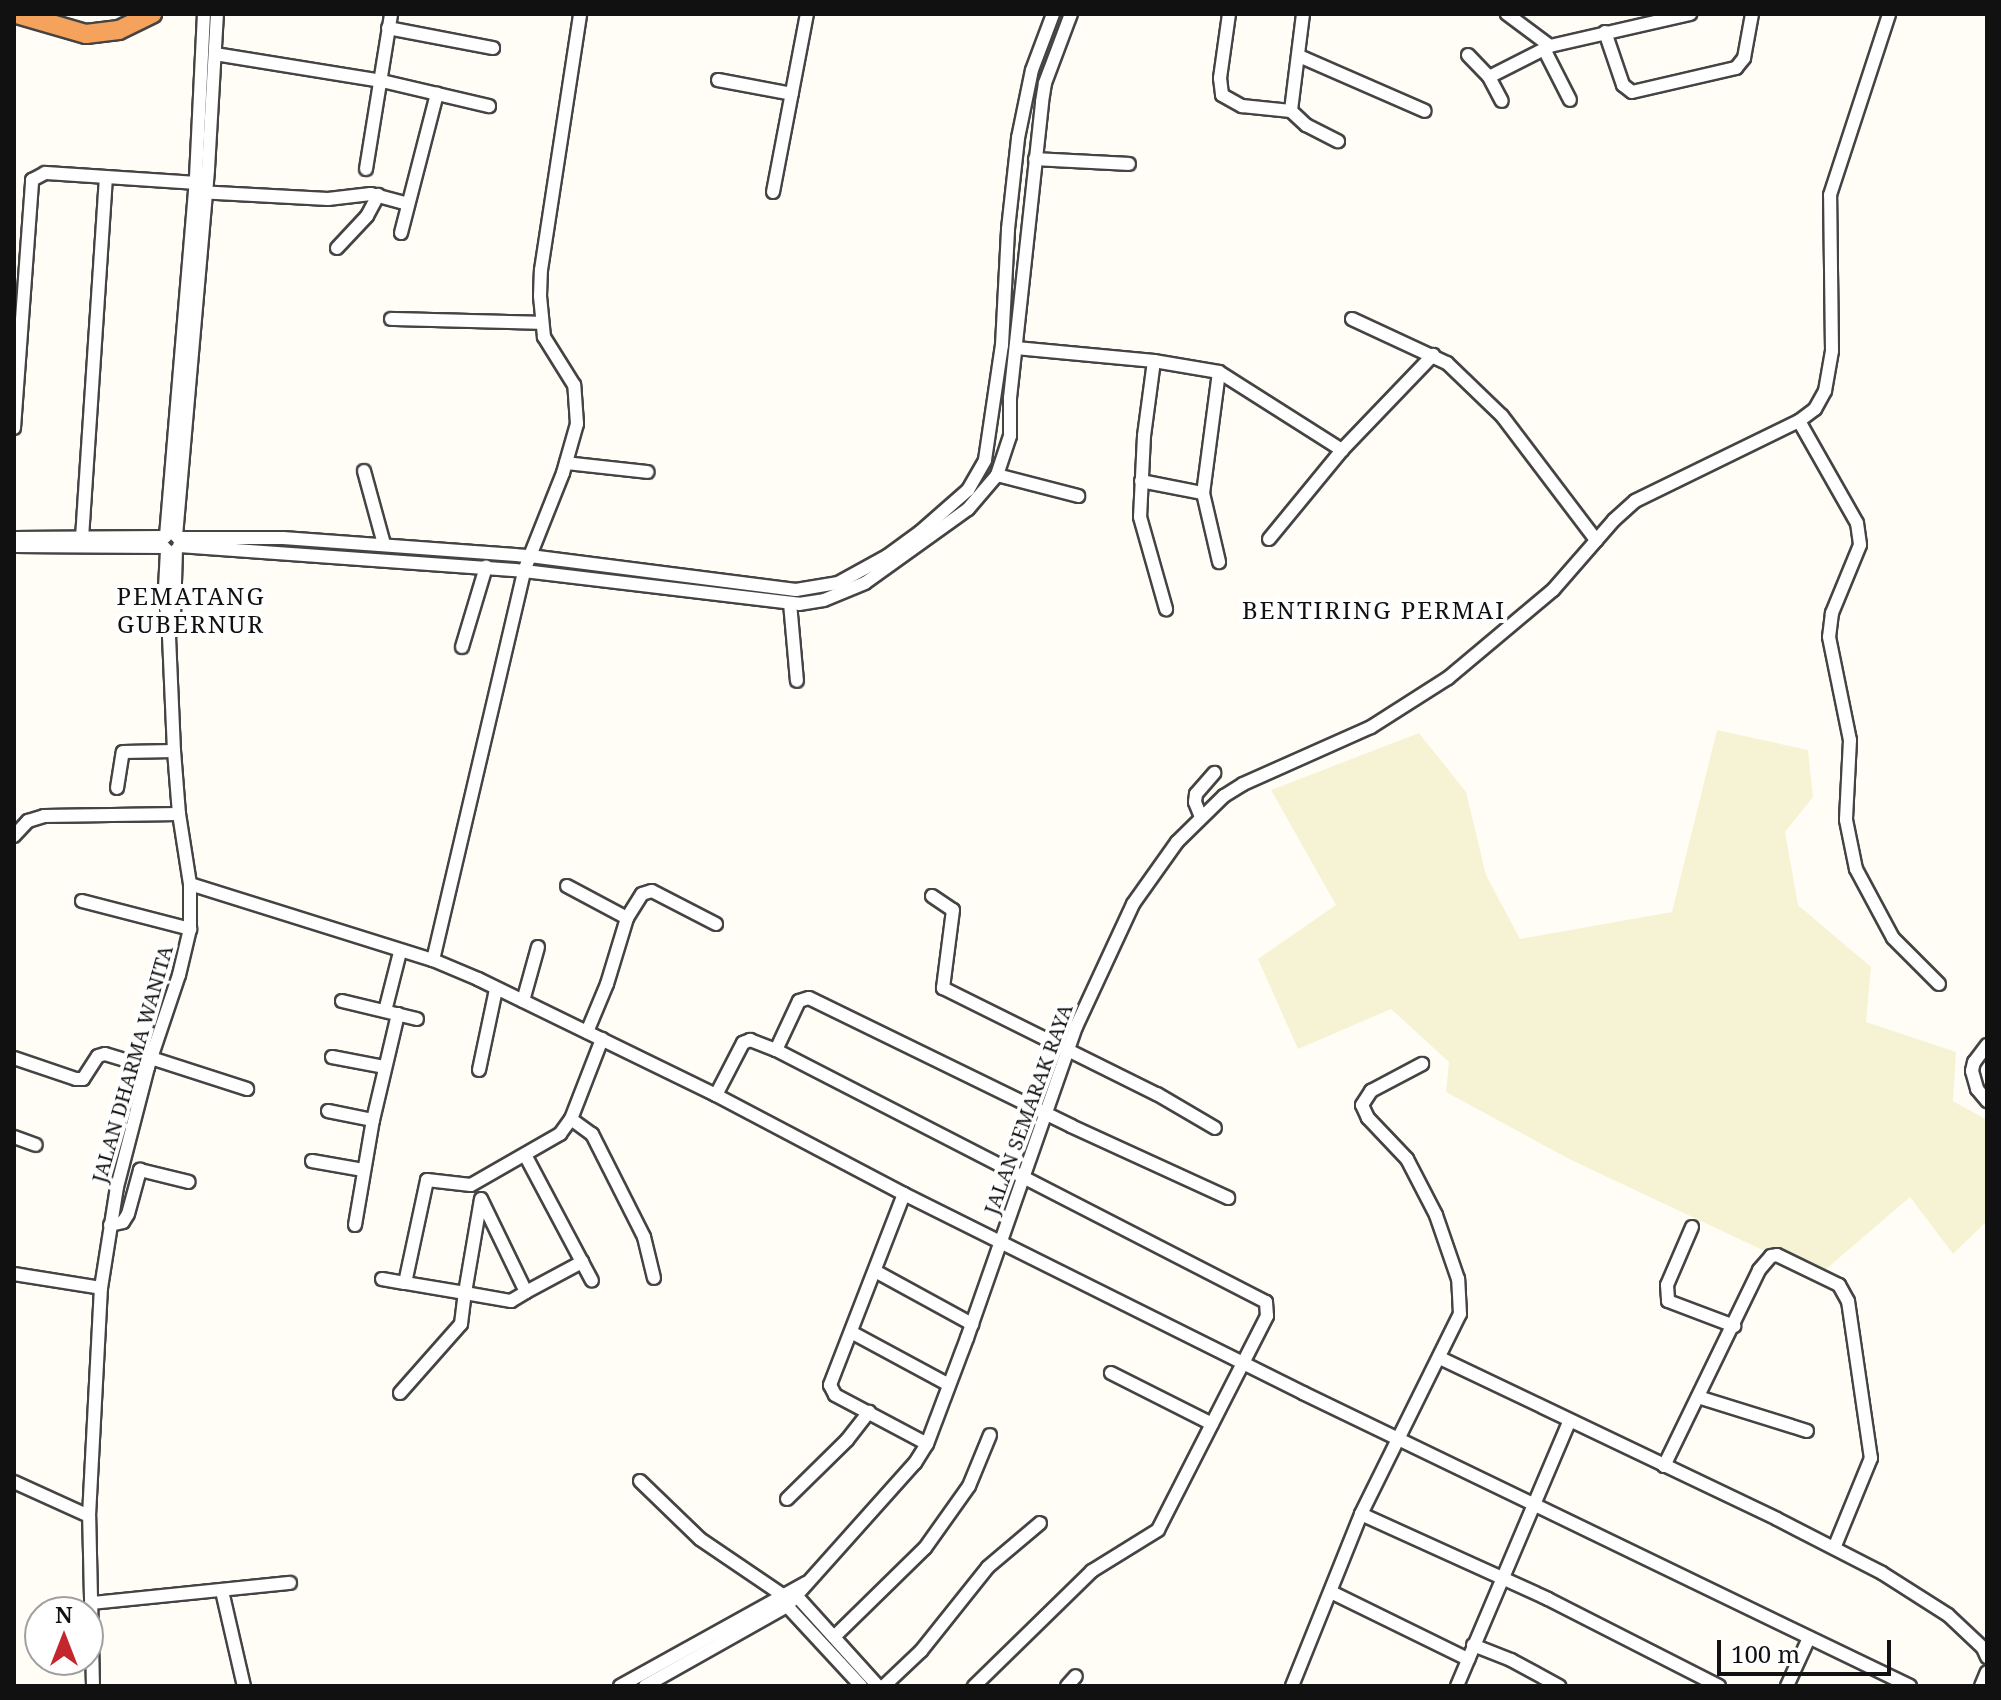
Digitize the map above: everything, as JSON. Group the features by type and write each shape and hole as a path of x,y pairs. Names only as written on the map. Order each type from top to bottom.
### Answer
{"highway":[{"path":"17,14 86,34 119,30 152,14"}],"street":[{"path":"198,189 204,14"},
{"path":"198,189 217,14"},
{"path":"366,169 391,14"},
{"path":"433,960 524,571 566,463 577,424 578,402 574,385 544,337 541,270 580,14"},
{"path":"773,192 807,14"},
{"path":"14,546 171,543 237,536 530,556 773,589 816,590 838,583 887,556 968,490 985,460 995,410 1008,229 1025,96 1053,14"},
{"path":"14,538 171,543 486,567 790,603 824,600 865,583 927,541 981,497 997,475 1010,436 1010,398 1045,83 1071,14"},
{"path":"1229,14 1220,78 1226,101 1242,106 1291,111 1306,125 1338,141"},
{"path":"1291,111 1303,14"},
{"path":"1507,14 1547,48 1570,100"},
{"path":"1489,77 1547,48 1690,14"},
{"path":"1605,32 1623,85 1632,92 1736,68 1744,58 1752,14"},
{"name":"JALAN SEMARAK RAYA","path":"620,1686 649,1679 806,1583 900,1480 927,1444 972,1324 1066,1051 1133,904 1177,842 1201,817 1243,784 1398,713 1515,624 1553,590 1614,520 1656,489 1799,421 1815,409 1831,370 1830,195 1889,14"},
{"path":"388,28 493,48"},
{"path":"215,54 382,81 489,106"},
{"path":"1468,55 1489,77 1502,101"},
{"path":"1299,56 1425,111"},
{"path":"718,80 792,94"},
{"path":"401,233 437,94"},
{"path":"1035,159 1129,164"},
{"path":"14,428 32,180 45,173 328,199 378,195 408,204"},
{"path":"82,538 106,179"},
{"name":"JALAN DHARMA WANITA","path":"92,1596 89,1516 101,1288 110,1225 149,1063 179,975 190,929 190,884 179,814 174,751 170,627 174,616 171,543 198,189"},
{"path":"337,248 367,216 378,195"},
{"path":"1008,229 1028,230"},
{"path":"391,319 541,323"},
{"path":"1352,319 1433,355 1502,416 1596,540"},
{"path":"1016,348 1154,361 1219,372 1342,450"},
{"path":"1269,539 1342,450 1433,355"},
{"path":"1154,361 1140,517 1166,609"},
{"path":"1219,372 1203,493 1219,562"},
{"path":"1799,421 1857,523 1860,545 1832,613 1829,637 1850,740 1846,820 1856,869 1893,938 1939,984"},
{"path":"566,463 648,472"},
{"path":"364,471 384,544"},
{"path":"997,475 1078,496"},
{"path":"1141,481 1203,493"},
{"path":"968,490 981,497"},
{"path":"462,647 486,567"},
{"path":"790,603 797,681"},
{"path":"117,788 123,752 174,751"},
{"path":"1201,817 1195,802 1196,794 1214,773"},
{"path":"14,836 28,821 44,816 179,814"},
{"path":"190,884 335,932 433,960 523,1001 716,1095 904,1194 1396,1439 1910,1686"},
{"path":"567,886 627,918"},
{"path":"405,1283 427,1180 471,1185 560,1134 571,1119 607,984 627,918 637,899 649,890 716,924"},
{"path":"932,896 953,910 943,988 1157,1094 1215,1128"},
{"path":"82,901 190,929"},
{"path":"523,1001 538,947"},
{"path":"355,1225 363,1170 385,1067 400,952"},
{"path":"479,1070 496,989"},
{"path":"776,1050 799,1001 809,998 1228,1198"},
{"path":"342,1001 417,1019"},
{"path":"716,1095 746,1039 776,1050 1266,1302 1267,1316 1158,1530 1092,1571 974,1686"},
{"path":"1987,1045 1974,1062 1972,1071 1977,1089 1987,1101"},
{"path":"14,1058 83,1079 98,1056 105,1054 247,1089"},
{"path":"332,1057 385,1067"},
{"path":"1292,1686 1331,1592 1330,1584 1361,1514 1460,1314 1458,1279 1436,1215 1407,1159 1368,1118 1362,1105 1371,1091 1422,1064"},
{"path":"328,1111 373,1120"},
{"path":"571,1119 592,1134 644,1237 654,1278"},
{"path":"14,1137 36,1145"},
{"path":"525,1155 592,1281"},
{"path":"312,1161 363,1170"},
{"path":"110,1225 123,1222 128,1214 140,1170 189,1182"},
{"path":"471,1185 481,1199 526,1292"},
{"path":"904,1194 831,1390 927,1444"},
{"path":"400,1393 461,1324 481,1199"},
{"path":"1692,1227 1667,1285 1668,1301 1734,1326"},
{"path":"1664,1466 1759,1270 1771,1256 1777,1255 1839,1285 1848,1301 1871,1458 1834,1548"},
{"path":"382,1279 511,1301 582,1262"},
{"path":"875,1271 972,1324"},
{"path":"14,1274 101,1288"},
{"path":"851,1332 947,1384"},
{"path":"1440,1358 1834,1548 1948,1615 1983,1648 1987,1657"},
{"path":"1111,1373 1212,1424"},
{"path":"1698,1397 1807,1431"},
{"path":"787,1499 847,1440 869,1412"},
{"path":"1457,1686 1569,1422"},
{"path":"834,1637 925,1548 969,1486 990,1435"},
{"path":"640,1481 700,1539 789,1596 834,1637 878,1686"},
{"path":"14,1482 89,1516"},
{"path":"1361,1514 1548,1599 1719,1686"},
{"path":"884,1686 921,1651 988,1567 1040,1523"},
{"path":"104,1602 290,1583"},
{"path":"222,1591 244,1686"},
{"path":"1331,1592 1468,1659"},
{"path":"789,1596 861,1686"},
{"path":"1787,1686 1809,1638"},
{"path":"1473,1645 1554,1684"},
{"path":"1981,1686 1987,1672"}],"shaded area":[{"path":"1717,730 1808,750 1813,797 1785,832 1798,905 1871,967 1866,1022 1956,1052 1953,1101 1987,1120 1987,1221 1953,1254 1910,1197 1818,1276 1569,1159 1446,1092 1449,1062 1391,1009 1298,1049 1258,959 1336,905 1271,790 1419,733 1466,792 1486,875 1520,939 1672,912"}],"district":[{"name":"PEMATANG GUBERNUR","path":"191,610"},
{"name":"BENTIRING PERMAI","path":"1374,610"}]}
